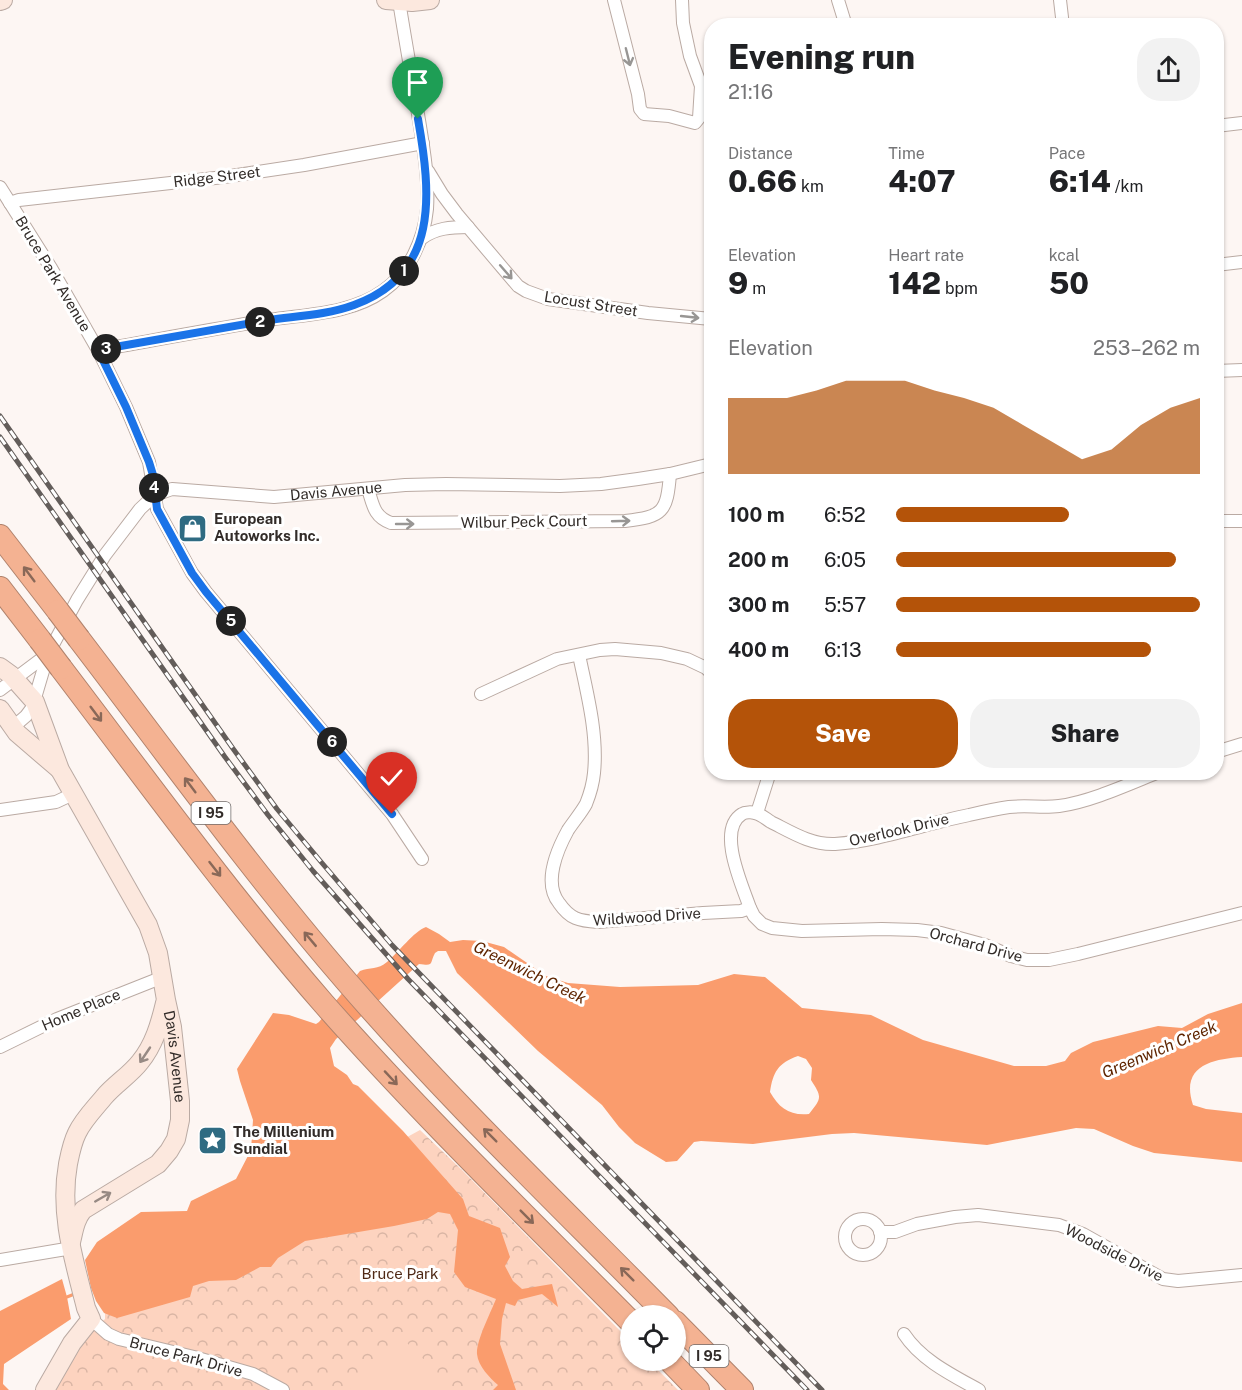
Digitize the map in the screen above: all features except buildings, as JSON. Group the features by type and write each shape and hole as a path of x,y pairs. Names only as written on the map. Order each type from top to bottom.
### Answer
{"highway":[{"name":"I 95","path":"0,536 259,875 348,983 453,1097 657,1305"},
{"name":"I 95","path":"0,588 233,892 325,1004 433,1121 620,1311"},
{"name":"I 95","path":"686,1333 742,1390"},
{"name":"I 95","path":"680,1371 698,1390"}],"main road":[{"path":"392,1 430,0"},
{"name":"Davis Avenue","path":"0,667 8,684 35,702 60,770 148,925 158,953 172,1027 180,1101 180,1120 176,1139 158,1164 83,1210 74,1225 73,1252"},
{"name":"Davis Avenue","path":"0,709 12,728 60,770"},
{"name":"Davis Avenue","path":"89,1314 66,1221 65,1188 71,1147 77,1133 105,1097 141,1061 159,1026 166,1000"},
{"path":"45,1390 89,1314"}],"street":[{"path":"614,0 640,109 644,114 669,116 695,123 699,118 701,86 690,56 683,22 682,0"},
{"path":"838,0 844,18"},
{"path":"1060,0 1062,18"},
{"path":"98,350 334,311 352,306 383,292 406,268 420,241 426,211 426,174 423,144 392,1"},
{"path":"1224,125 1242,123"},
{"name":"Ridge Street","path":"10,203 19,200 224,177 423,144"},
{"name":"Locust Street","path":"425,166 441,194 518,286 526,291 548,299 704,318"},
{"name":"Bruce Park Avenue","path":"0,187 51,268 98,350 126,407 149,462 157,509 192,573 392,814 423,859"},
{"path":"420,241 435,230 468,227"},
{"path":"1224,264 1242,262"},
{"path":"1224,371 1242,370"},
{"name":"Davis Avenue","path":"155,495 172,489 274,497 405,485 601,484 670,474 704,466"},
{"name":"Wilbur Peck Court","path":"368,489 377,514 391,524 625,521 646,519 663,508 669,495 670,474"},
{"path":"12,728 29,713 35,702 50,654 77,600 105,555 140,509 155,495"},
{"path":"1224,521 1242,521"},
{"path":"481,694 557,659 600,650 661,653 687,659 704,667"},
{"path":"8,684 50,654"},
{"name":"Wildwood Drive","path":"579,656 592,722 594,774 592,789 587,801 565,837 552,874 553,892 557,901 573,917 581,921 598,922 741,911 750,908"},
{"path":"1224,750 1242,744"},
{"path":"750,908 732,853 731,830 741,815 749,812 756,813 767,780"},
{"name":"Overlook Drive","path":"756,813 807,840 819,844 834,844 873,838 966,815 1010,807 1058,806 1074,803 1137,780"},
{"path":"0,810 56,802 73,794"},
{"name":"Orchard Drive","path":"750,908 762,924 772,928 802,931 917,930 941,933 1028,960 1049,960 1078,954 1242,913"},
{"name":"Home Place","path":"0,1047 57,1019 162,977"},
{"name":"Woodside Drive","path":"880,1232 895,1232 917,1224 978,1215 1059,1225 1083,1234 1163,1279 1178,1281 1242,1275"},
{"path":"0,1260 73,1252"},
{"name":"Bruce Park Drive","path":"89,1314 108,1334 119,1339 253,1374 283,1390"},
{"path":"904,1334 924,1356 979,1390"}],"green space":[{"name":"Bruce Park","path":"420,1130 620,1331 620,1371 659,1371 678,1390 51,1390 78,1344 105,1319 105,1303"},
{"path":"401,1337 455,1390 349,1390"}],"water":[{"path":"426,927 450,942 482,941 504,947 546,976 568,983 620,987 698,985 734,974 765,977 802,1008 871,1015 923,1040 1014,1066 1046,1066 1065,1061 1071,1053 1093,1042 1158,1026 1182,1028 1208,1014 1242,1003 1242,1057 1220,1060 1201,1067 1191,1081 1190,1092 1193,1105 1206,1109 1242,1113 1242,1162 1154,1153 1094,1129 1076,1128 987,1145 854,1133 753,1144 701,1141 694,1142 677,1161 666,1162 635,1143 602,1105 538,1051 457,973 446,951 438,951 431,963 419,964 336,1039 330,1048 334,1066 347,1075 353,1084 358,1086 403,1131 463,1199 469,1216 500,1228 510,1257 505,1266 513,1281 522,1289 552,1284 558,1307 542,1294 518,1300 515,1306 506,1303 500,1344 516,1390 493,1390 498,1385 485,1371 478,1358 477,1348 496,1299 465,1287 454,1272 458,1230 450,1214 438,1212 427,1219 305,1241 278,1258 271,1267 260,1267 236,1280 209,1281 193,1286 190,1297 117,1318 104,1313 91,1288 85,1260 97,1242 141,1212 187,1211 191,1201 236,1179 251,1150 253,1120 237,1069 273,1013 289,1015 316,1024 360,971 384,965 421,929","holes":["798,1056 806,1059 812,1068 811,1080 819,1097 809,1114 796,1114 786,1110 777,1102 770,1092 771,1085 781,1065"]},
{"path":"62,1279 71,1319 4,1364 3,1384 9,1390 0,1390 0,1311"}],"waterway":[{"name":"Greenwich Creek","path":"67,1297 77,1293"}],"railway":[{"path":"0,416 234,750 277,809 322,863 392,945 822,1390"},
{"path":"0,437 225,757 313,871 408,979 807,1390"}],"place":[{"name":"European Autoworks Inc.","path":"193,528"},
{"name":"The Millenium Sundial","path":"212,1141"}],"route":[{"path":"392,814 192,573 157,509 153,475 141,440 98,350 334,311 352,306 383,292 406,268 422,238 427,197 423,144 418,119"}]}
